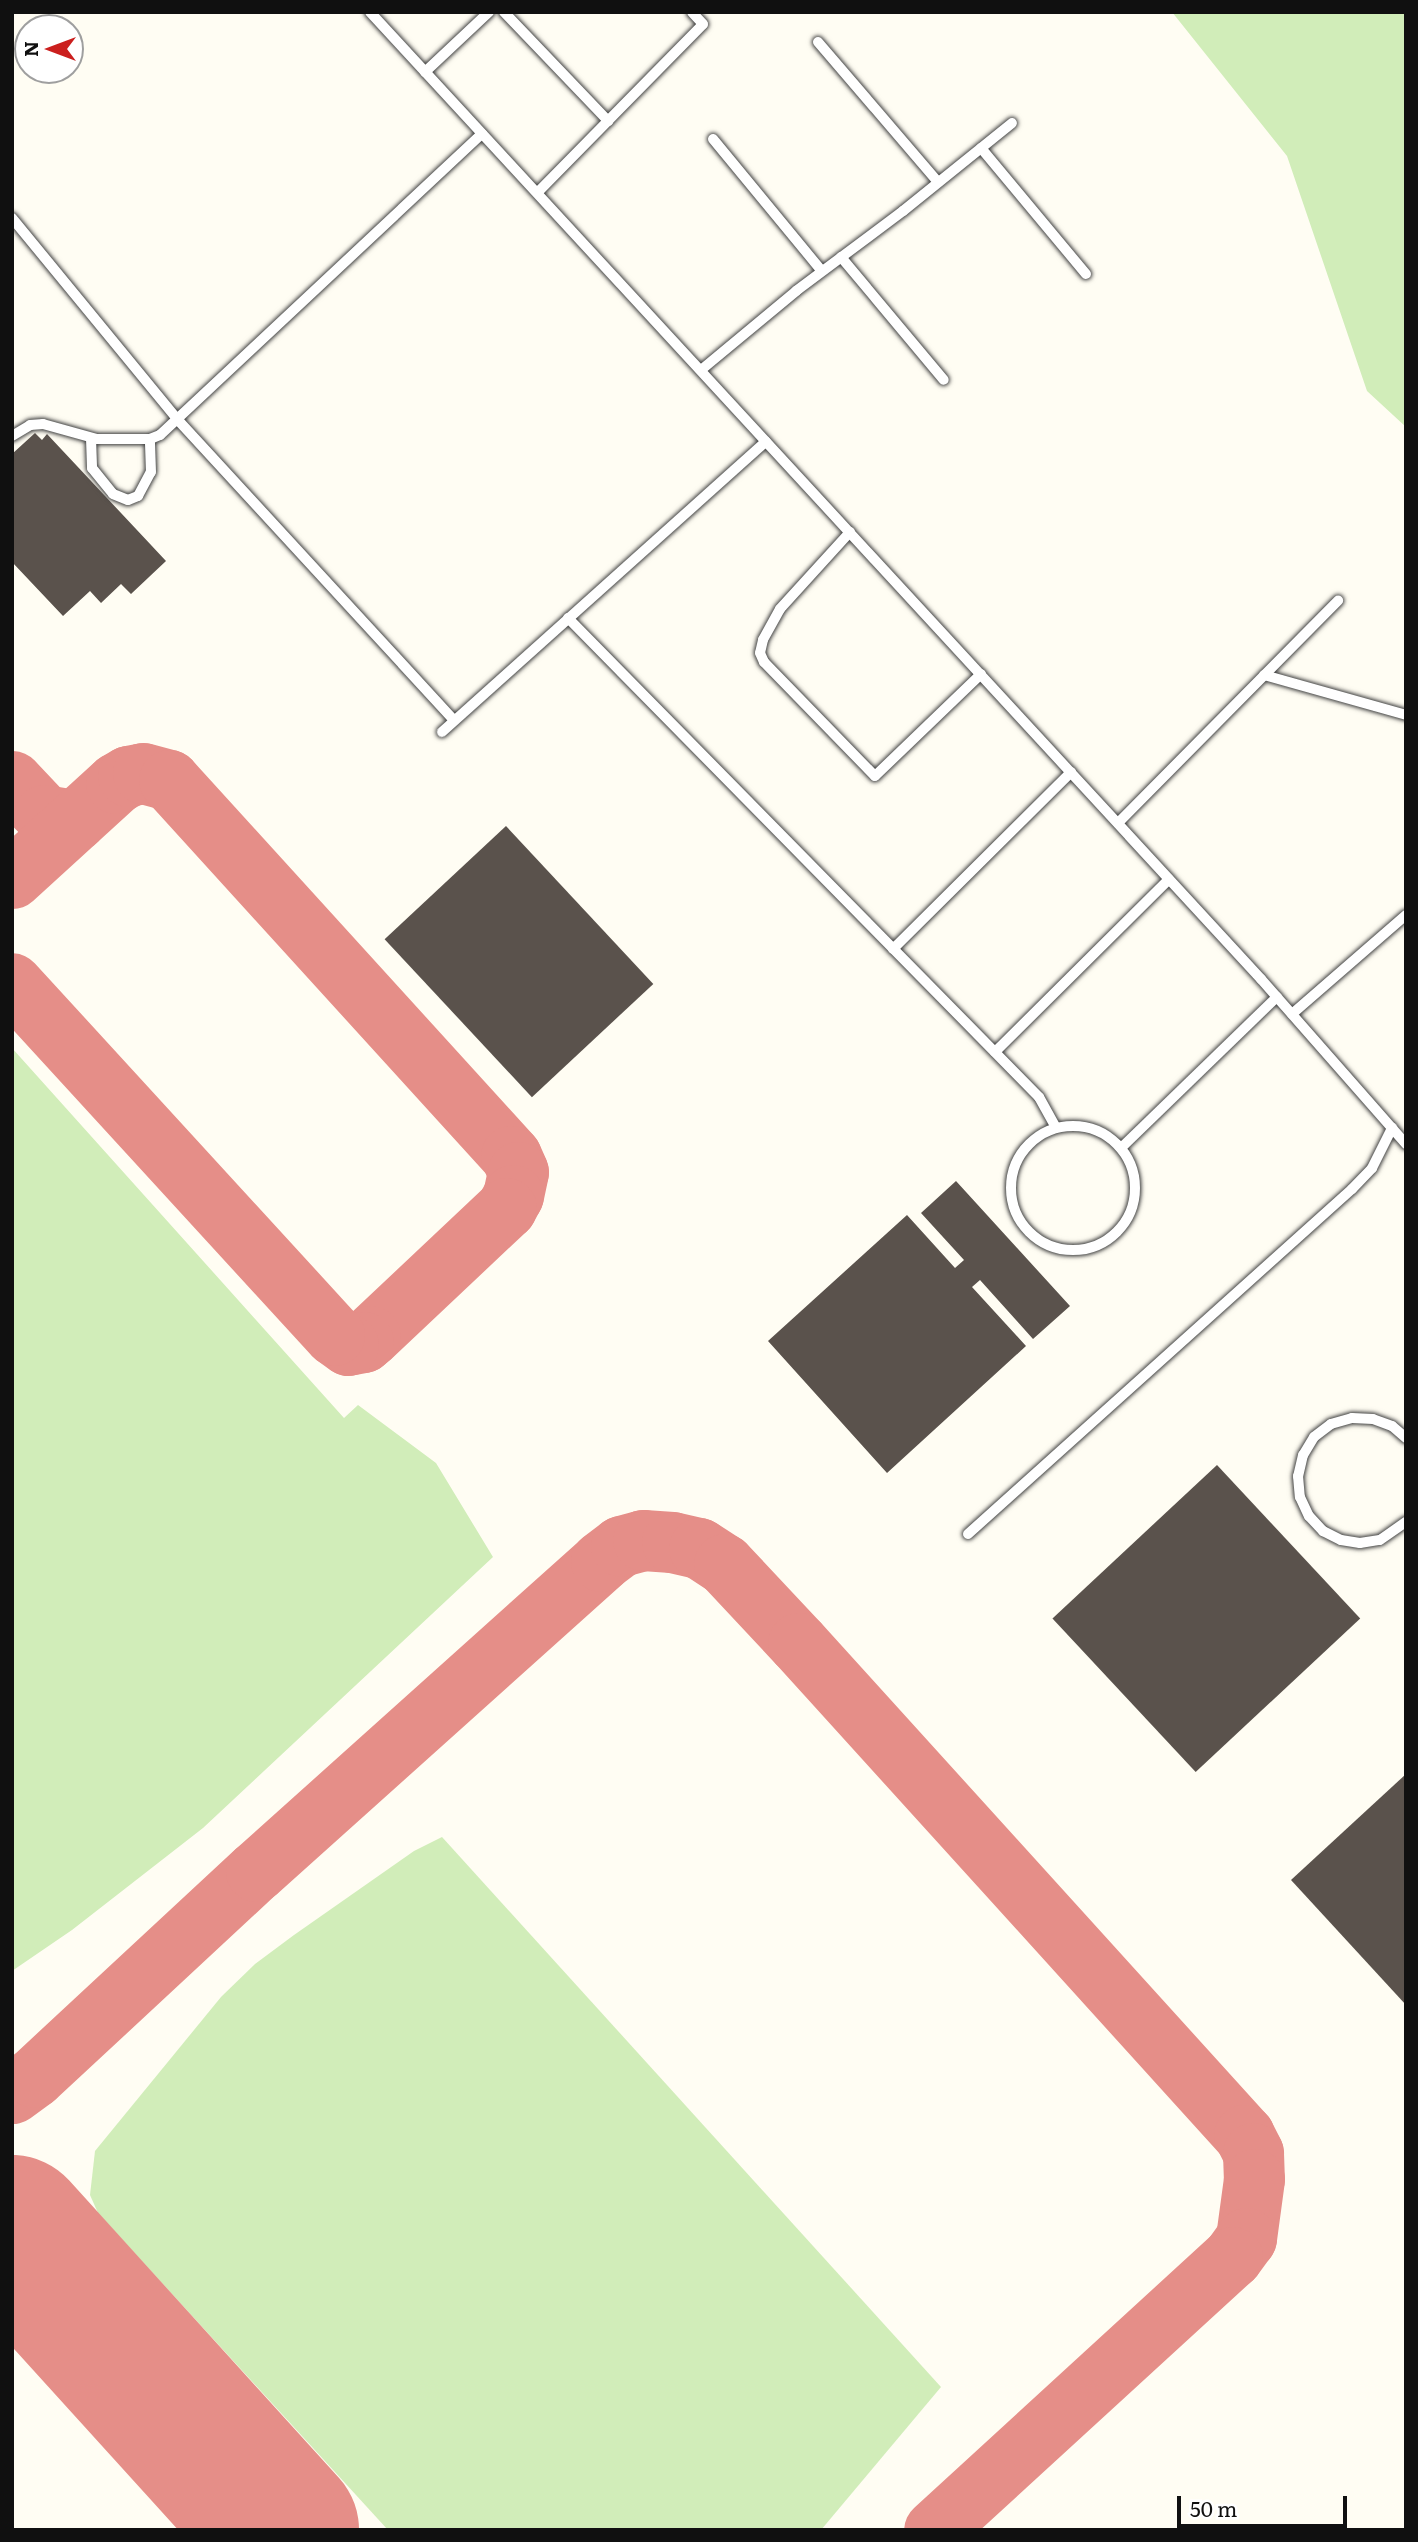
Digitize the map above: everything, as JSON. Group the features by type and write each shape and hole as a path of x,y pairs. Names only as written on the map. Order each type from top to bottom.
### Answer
{"lane":[{"path":"370,12 1118,823 1277,997 1406,1144"},
{"path":"425,72 488,12"},
{"path":"503,12 608,121"},
{"path":"538,192 703,24 692,12"},
{"path":"818,42 938,182"},
{"path":"701,370 822,271 1012,123"},
{"path":"12,436 30,425 43,424 91,438 150,439 160,435 482,134"},
{"path":"713,139 822,271"},
{"path":"981,148 1086,274"},
{"path":"12,218 177,419 454,720"},
{"path":"841,257 944,380"},
{"path":"91,438 92,468 113,494 128,500 138,496 151,472 150,439"},
{"path":"442,732 766,441"},
{"path":"850,532 780,609 763,640 760,653 764,662 875,776 981,674"},
{"path":"1118,823 1338,601"},
{"path":"568,618 1039,1097 1056,1128"},
{"path":"1264,675 1406,715"},
{"path":"893,948 1071,772"},
{"path":"995,1052 1169,879"},
{"path":"1292,1014 1406,915"},
{"path":"1121,1148 1277,997"},
{"path":"1086,1126 1105,1134 1121,1148 1131,1165 1135,1185 1133,1205 1124,1223 1111,1238 1093,1247 1073,1251 1054,1247 1036,1238 1022,1224 1013,1205 1011,1183 1016,1163 1027,1145 1044,1132 1056,1128 1086,1126"},
{"path":"968,1534 1352,1189 1372,1168 1392,1128"},
{"path":"1406,1438 1392,1426 1373,1419 1352,1418 1331,1424 1314,1437 1303,1455 1298,1476 1300,1497 1309,1516 1323,1531 1341,1540 1360,1543 1380,1540 1406,1522"}],"green space":[{"path":"1172,12 1406,12 1406,427 1367,391 1287,156"},
{"path":"12,1048 344,1418 358,1405 436,1463 493,1557 203,1828 72,1930 12,1971"},
{"path":"442,1837 941,2387 821,2530 388,2530 98,2213 90,2195 95,2151 221,1997 255,1964 294,1935 414,1851"}],"building":[{"path":"35,433 42,440 47,434 166,561 131,594 121,584 101,603 90,591 63,616 12,562 12,454"},
{"path":"506,826 653,984 532,1097 385,939"},
{"path":"956,1181 1070,1306 1033,1339 980,1280 972,1287 1026,1346 887,1473 768,1341 907,1215 955,1268 964,1260 921,1213"},
{"path":"1217,1465 1360,1619 1196,1772 1052,1618"},
{"path":"1406,1774 1406,2005 1291,1880"}],"taxiway":[{"path":"12,878 116,783 128,776 143,773 169,780 511,1156 518,1172 513,1195 506,1208 370,1336 363,1342 348,1345 334,1335 12,983"},
{"path":"12,781 44,815 76,820"},
{"path":"12,2093 34,2077 256,1871 601,1561 621,1546 643,1540 672,1542 699,1548 724,1564 798,1643 1244,2135 1253,2153 1254,2179 1246,2238 1232,2257 934,2530"},
{"path":"12,2248 37,2260"}],"runway":[{"path":"12,2232 282,2530"}]}
